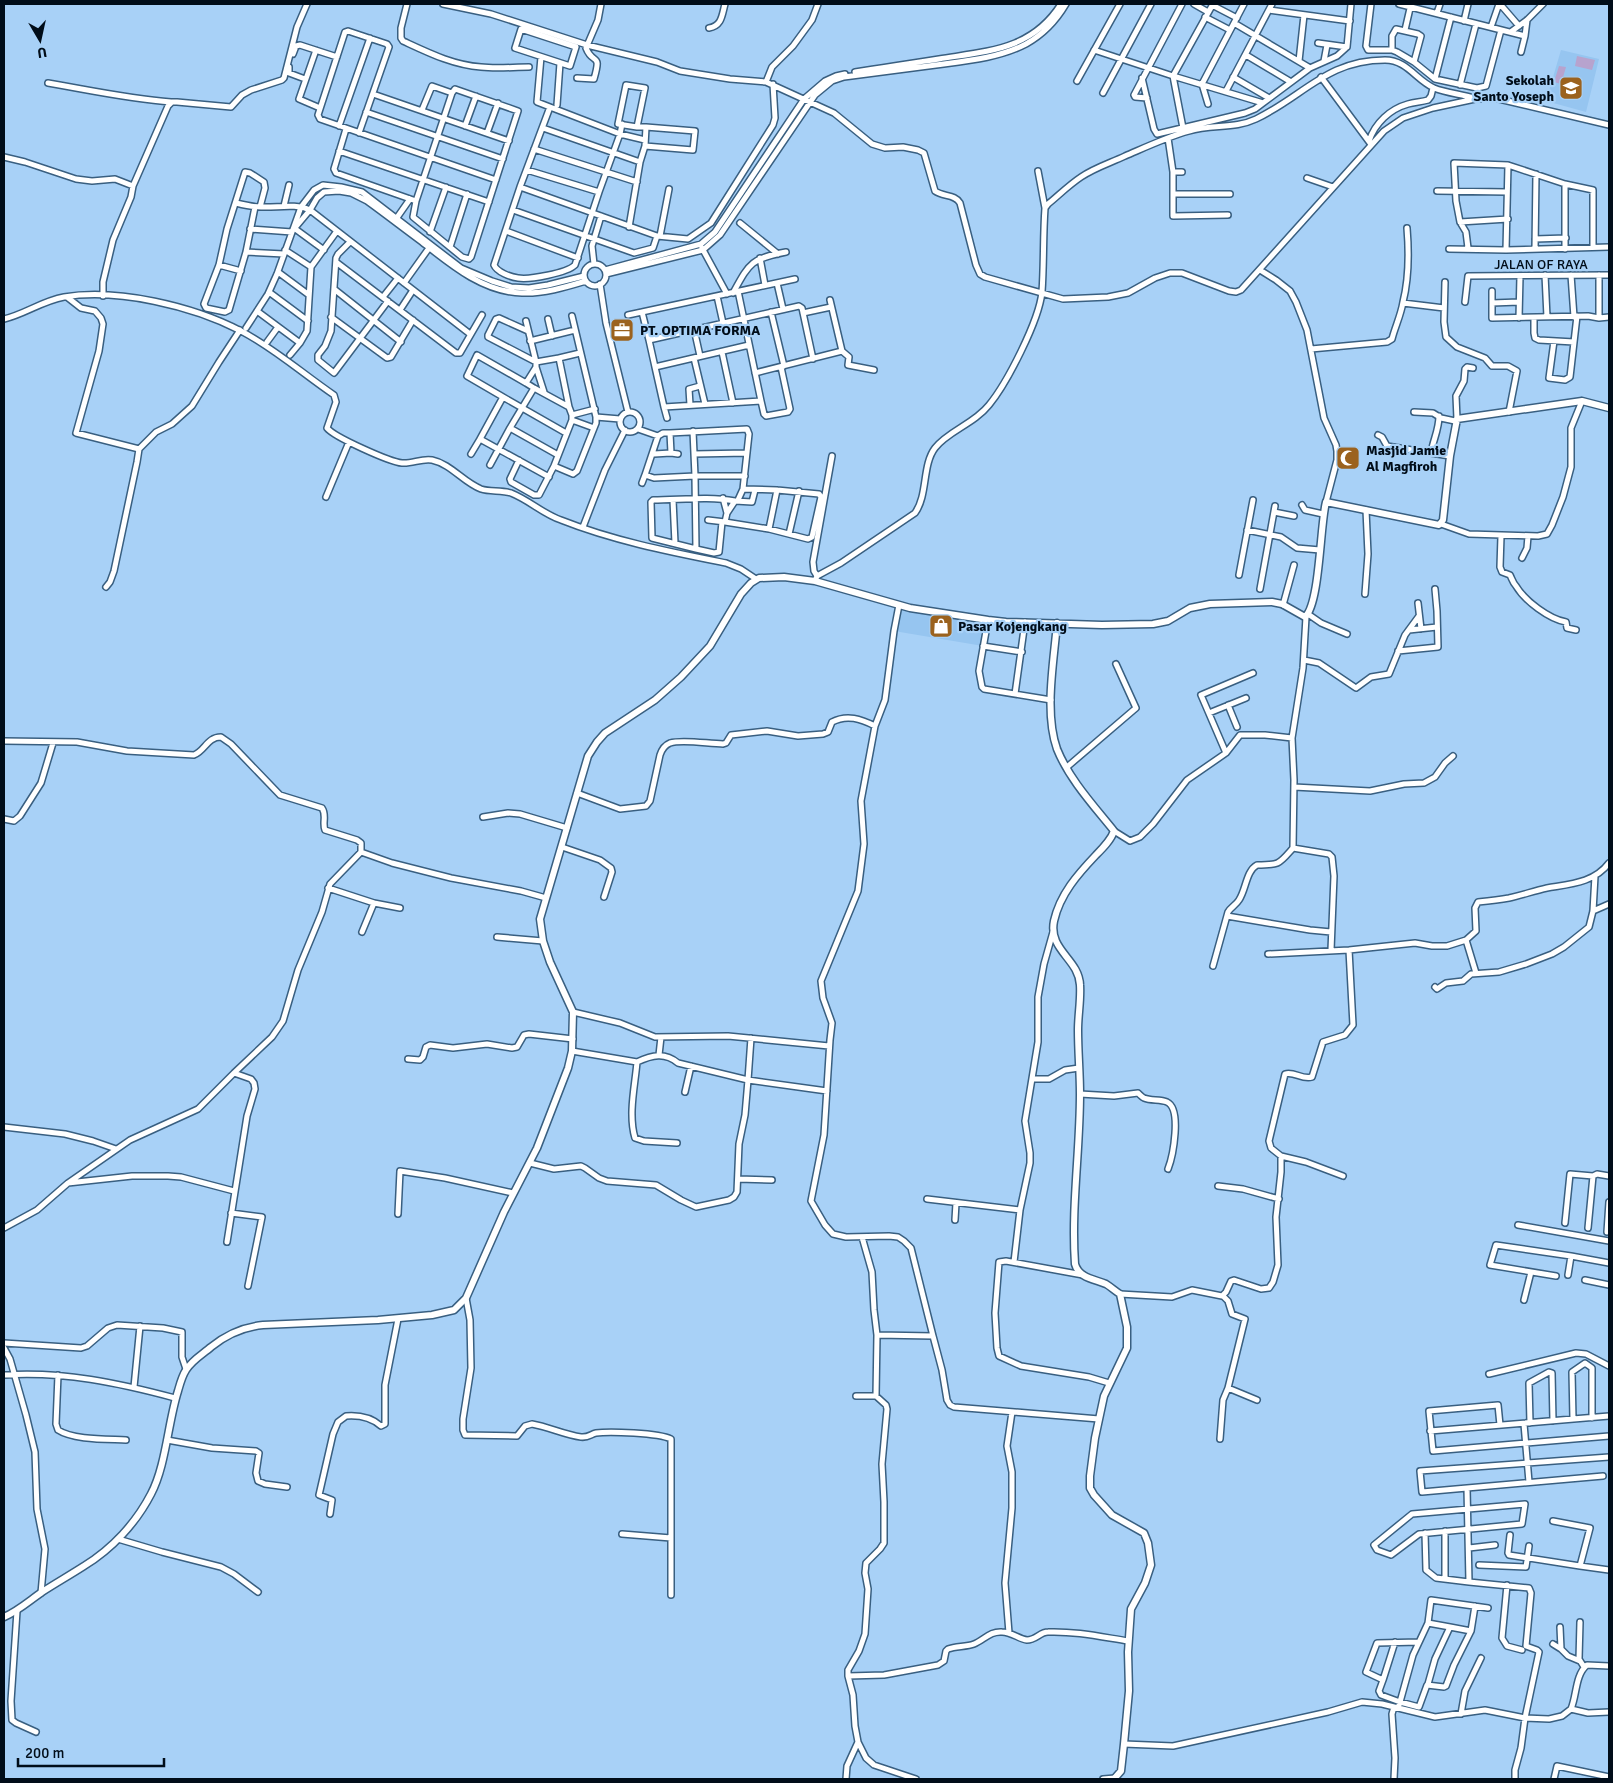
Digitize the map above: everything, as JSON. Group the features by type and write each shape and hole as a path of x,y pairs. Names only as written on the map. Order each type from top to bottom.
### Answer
{"street":[{"path":"48,83 134,99 231,107 242,95 251,90 284,78 298,27 307,4"},
{"path":"407,4 401,28 401,38 403,41 430,54 454,62 484,68 528,67"},
{"path":"443,4 491,14 587,45 657,62 680,71 773,84 834,112 872,144 885,148 910,147 924,154 935,191 941,195 955,198 960,203 980,274 994,280 1063,299 1108,296 1128,292 1155,278 1170,273 1182,273 1222,289 1236,292 1246,286 1370,143 1394,123 1433,108 1475,99 1499,99 1609,125"},
{"path":"577,78 592,80 595,77 598,63 596,58 586,50 598,20 601,4"},
{"path":"709,28 716,27 719,24 726,4"},
{"path":"766,82 772,66 793,46 812,20 818,4"},
{"path":"605,272 702,247 720,235 807,101 825,81 836,76 1002,49 1035,33 1045,24 1060,4"},
{"path":"807,101 832,81 844,77 966,61 1007,52 1041,34 1054,21 1066,4"},
{"path":"1077,81 1120,4"},
{"path":"1103,93 1149,4"},
{"path":"1147,98 1134,96 1182,4"},
{"path":"1194,4 1230,30"},
{"path":"1183,128 1172,76 1212,4 1256,35 1310,68"},
{"path":"1208,104 1202,84 1244,4"},
{"path":"1226,91 1272,4"},
{"path":"1142,78 1155,133 1161,134 1245,113 1255,109 1310,68 1337,56 1347,47 1351,4"},
{"path":"1371,4 1367,49 1369,51 1392,50 1414,62 1435,79 1460,85 1477,88 1486,86 1501,30"},
{"path":"1399,4 1411,5 1452,18 1512,31 1525,36"},
{"path":"1437,13 1440,4"},
{"path":"1464,21 1468,4"},
{"path":"1491,27 1499,4 1519,26"},
{"path":"1405,30 1411,5"},
{"path":"1512,31 1527,20 1540,5"},
{"path":"1269,10 1350,21"},
{"path":"1299,61 1304,15"},
{"path":"1435,79 1452,18"},
{"path":"1521,52 1527,20"},
{"path":"1460,85 1476,24"},
{"path":"522,29 576,48 570,66 560,63 515,48 522,29"},
{"path":"1392,50 1393,31 1399,29 1418,34 1421,36 1414,62"},
{"path":"359,133 389,47 387,44 346,31 320,108 318,115 320,119 346,129 496,180"},
{"path":"339,126 370,38"},
{"path":"1318,43 1347,47"},
{"path":"305,80 288,72 296,46 300,44 337,57"},
{"path":"1324,61 1327,45"},
{"path":"316,50 299,100 320,108"},
{"path":"1094,50 1263,103"},
{"path":"1246,55 1291,82"},
{"path":"541,57 537,102 645,143 693,150 695,130 637,128 618,124 626,85 645,88 637,128"},
{"path":"1045,208 1080,178 1103,166 1189,130 1242,124 1283,103 1322,77 1354,63 1388,60 1405,66 1433,88 1475,99"},
{"path":"557,105 560,63"},
{"path":"1233,77 1269,98"},
{"path":"1322,77 1370,143"},
{"path":"520,187 659,236 688,239 711,223 773,126 775,118 773,84"},
{"path":"422,110 432,86 452,93"},
{"path":"1206,94 1215,88"},
{"path":"1370,143 1372,131 1384,118 1397,108 1428,100 1433,88"},
{"path":"395,220 413,200 423,179 452,93 458,90 518,111 469,259 462,257 414,219 413,200"},
{"path":"373,94 509,141"},
{"path":"465,126 476,96"},
{"path":"103,296 113,240 168,106 172,102"},
{"path":"488,134 498,104"},
{"path":"550,107 520,187 498,252 495,267 497,270 516,278 569,270 576,265 622,124"},
{"path":"366,112 503,159"},
{"path":"629,226 645,143 646,127"},
{"path":"543,128 640,162"},
{"path":"346,129 334,169 336,173 413,200"},
{"path":"1168,138 1173,172 1173,216 1228,215"},
{"path":"534,149 637,182"},
{"path":"340,150 489,202"},
{"path":"4,157 76,179 92,181 116,179 134,186"},
{"path":"1468,248 1466,232 1460,222 1455,192 1454,163 1508,165 1565,184 1593,190 1593,247"},
{"path":"1506,250 1508,165"},
{"path":"526,170 599,192"},
{"path":"816,579 915,513 920,506 934,450 944,440 981,414 990,404 1019,356 1037,315 1042,293 1045,208 1038,171"},
{"path":"247,172 264,182 265,188 257,207 229,310 225,312 204,307 219,265 242,176 247,172"},
{"path":"1173,172 1182,172"},
{"path":"1535,249 1536,174"},
{"path":"1307,178 1332,187"},
{"path":"1565,184 1565,249"},
{"path":"284,206 289,185"},
{"path":"106,587 114,571 137,462 138,449 156,432 172,424 190,409 227,349 257,311 269,292 278,272 301,207 316,188 322,185 329,185 362,192 429,248 467,276 510,292 536,292 585,279"},
{"path":"430,232 446,187"},
{"path":"513,210 634,253 653,248 659,236 669,189"},
{"path":"293,230 310,210 320,194 339,191 361,197 461,268 501,284 511,287 529,288 585,279"},
{"path":"1437,191 1507,192"},
{"path":"450,247 467,194"},
{"path":"1173,194 1230,194"},
{"path":"236,203 257,207 301,207 310,210 470,334"},
{"path":"594,264 592,246 601,216"},
{"path":"1460,222 1508,219"},
{"path":"740,223 778,254"},
{"path":"1311,349 1387,342 1392,339 1403,303 1409,251 1407,228"},
{"path":"250,229 293,230 324,250"},
{"path":"290,354 306,335 311,267 337,231"},
{"path":"506,231 578,258"},
{"path":"1535,239 1566,238"},
{"path":"350,242 338,254 328,341 317,357 327,368 334,373 388,302"},
{"path":"702,247 733,293 744,318 761,401 766,416 789,411 790,407 771,312"},
{"path":"1449,249 1506,250 1609,247"},
{"path":"404,283 429,248"},
{"path":"246,252 285,252 311,267"},
{"path":"733,293 747,268 760,258 786,252"},
{"path":"760,258 765,286"},
{"path":"336,262 458,354 482,315"},
{"path":"594,264 600,265 605,272 604,280 600,284 592,285 585,279 585,270 594,264"},
{"path":"219,265 241,271"},
{"path":"1213,966 1227,916 1232,906 1238,901 1254,866 1279,863 1293,848 1294,787 1292,738 1304,660 1307,615 1317,580 1323,514 1337,460 1336,445 1324,418 1317,391 1315,368 1307,330 1296,302 1290,292 1260,270"},
{"path":"278,272 309,294"},
{"path":"1554,341 1549,378 1565,380 1570,377 1574,342 1575,316 1571,275"},
{"path":"1599,275 1599,318"},
{"name":"JALAN OF RAYA","path":"1465,302 1468,276 1609,275"},
{"path":"1519,318 1520,276"},
{"path":"1545,276 1547,317"},
{"path":"383,297 398,278"},
{"path":"628,315 795,279"},
{"path":"1445,282 1446,337 1452,344 1485,358 1492,366 1508,366 1517,371 1508,412"},
{"path":"777,283 783,310"},
{"path":"600,284 606,323 628,412"},
{"path":"334,289 401,342"},
{"path":"400,310 413,290"},
{"path":"1492,291 1492,318 1609,317"},
{"path":"269,292 308,320"},
{"path":"66,296 81,308 95,311 103,324 99,351 76,433 138,449"},
{"path":"4,319 52,299 66,296 130,297 180,307 243,329 334,395 336,402 327,428 339,438 397,462 409,463 425,459 443,464 475,486 514,495 560,520 637,543 726,563 756,579"},
{"path":"717,296 723,323"},
{"path":"830,300 842,352 849,357 848,365 874,370"},
{"path":"1492,303 1519,302"},
{"path":"1403,303 1444,308"},
{"path":"649,340 800,306 813,359"},
{"path":"803,313 832,306"},
{"path":"257,311 300,343"},
{"path":"642,312 667,418"},
{"path":"554,466 573,474 577,471 594,428 596,417 572,316"},
{"path":"331,317 386,358 391,357 412,320"},
{"path":"528,331 499,318 496,319 488,335 536,365"},
{"path":"1534,318 1536,338 1574,342"},
{"path":"548,319 552,336"},
{"path":"526,321 544,392"},
{"path":"267,342 278,327"},
{"path":"694,329 700,386 705,404"},
{"path":"530,341 575,330"},
{"path":"655,367 749,346"},
{"path":"722,352 733,403"},
{"path":"755,373 842,352"},
{"path":"526,383 536,365 580,354"},
{"path":"566,433 467,376 477,355 569,407"},
{"path":"518,460 510,479 511,482 534,495 539,495 554,466 572,417 558,358"},
{"path":"1441,524 1456,420 1456,396 1464,381 1465,369 1467,367 1473,368"},
{"path":"690,405 689,389 700,386"},
{"path":"490,465 534,388"},
{"path":"471,454 502,397"},
{"path":"664,407 761,401"},
{"path":"1326,502 1437,525 1441,524 1463,533 1501,536 1545,535 1552,525 1571,467 1570,428 1582,401"},
{"path":"1414,412 1433,413 1456,420 1582,401 1609,408"},
{"path":"572,417 595,409"},
{"path":"638,429 640,417 636,413 628,412 623,414 620,419 620,425 625,430 631,432 638,429 658,436"},
{"path":"1431,453 1433,438 1438,428 1439,416"},
{"path":"572,417 594,428"},
{"path":"596,417 620,419"},
{"path":"510,428 558,455"},
{"path":"583,528 606,470 625,430"},
{"path":"642,483 654,454 658,436 663,433 747,430 749,434 743,489 737,500 727,514 723,522 719,552 714,553 652,538 651,500 723,498 737,500 752,502 755,490"},
{"path":"693,431 696,549"},
{"path":"670,433 671,453"},
{"path":"1378,435 1382,437 1387,446 1450,456"},
{"path":"480,439 549,477"},
{"path":"326,497 349,442"},
{"path":"694,454 747,453"},
{"path":"654,454 678,454"},
{"path":"816,579 813,562 832,456"},
{"path":"646,475 654,478 745,476"},
{"path":"708,520 769,529 808,538 812,536 821,496 819,494 743,489"},
{"path":"769,529 777,490"},
{"path":"789,534 799,492"},
{"path":"723,498 727,514"},
{"path":"673,500 675,544"},
{"path":"1239,575 1253,500"},
{"path":"1302,505 1305,510 1323,514"},
{"path":"1260,589 1274,509 1294,516"},
{"path":"1365,594 1368,554 1366,510"},
{"path":"1248,530 1285,539 1297,548 1320,550"},
{"path":"1501,536 1500,567 1502,572 1510,575 1516,587 1534,605 1550,616 1566,622 1568,629 1576,630"},
{"path":"1522,558 1528,536"},
{"path":"1283,605 1294,565"},
{"path":"4,1617 17,1611 41,1593 86,1566 118,1539 154,1489 175,1398 186,1369 216,1343 237,1330 246,1327 398,1319 448,1312 456,1308 466,1298 513,1193 530,1163 547,1124 568,1068 572,1051 574,1012 554,972 543,941 540,919 588,756 597,742 612,728 660,696 681,677 710,646 733,606 746,588 756,579 774,577 816,579 899,605 988,620 1025,622 1110,625 1153,624 1168,621 1190,608 1210,604 1272,602 1283,605 1303,616 1307,615 1321,624 1346,634"},
{"path":"1398,651 1438,647 1438,611 1435,589"},
{"path":"1418,603 1421,629"},
{"path":"899,605 885,700 875,726 861,801 864,844 858,895 821,978 822,994 832,1022 824,1135 811,1202 833,1234 839,1237 898,1237 911,1248 942,1370 947,1400 950,1405 1099,1419"},
{"path":"1304,660 1319,664 1356,688 1371,677 1390,674 1398,651 1419,616"},
{"path":"988,620 979,671 982,687 1051,700"},
{"path":"1015,694 1025,622"},
{"path":"1057,623 1051,700 1051,715 1056,746 1085,794 1114,831 1128,841 1133,841 1140,837 1153,824 1187,780 1226,753 1238,736 1242,734 1292,738"},
{"path":"1409,630 1437,627"},
{"path":"983,646 1022,652"},
{"path":"1067,767 1136,708 1116,664"},
{"path":"1226,753 1201,695 1253,673"},
{"path":"1209,713 1246,698"},
{"path":"1228,705 1237,727"},
{"path":"577,793 620,809 646,806 650,801 662,749 670,743 723,744 726,743 731,734 759,731 798,736 824,734 827,733 832,722 844,718 859,719 875,726"},
{"path":"4,741 77,742 127,751 194,755 211,740 221,737 231,744 280,795 322,808 325,812 325,830 358,840 361,852"},
{"path":"4,819 14,820 20,816 42,780 53,743"},
{"path":"1294,787 1370,791 1404,784 1424,783 1435,777 1445,763 1453,756"},
{"path":"483,817 508,813 520,814 567,828"},
{"path":"1014,1262 1020,1210 1030,1163 1025,1121 1039,1029 1038,1004 1044,964 1055,919 1064,895 1083,869 1105,845 1114,831"},
{"path":"562,847 600,860 611,868 612,872 604,897"},
{"path":"1293,848 1329,854 1332,857 1334,876 1331,950"},
{"path":"4,1228 37,1210 68,1183 116,1149 143,1133 198,1109 272,1037 283,1022 298,970 322,912 328,888 333,879 361,852"},
{"path":"361,852 392,863 451,878 521,891 546,898"},
{"path":"1268,954 1349,950 1415,944 1443,946 1455,944 1473,935 1476,929 1475,906 1478,902 1508,898 1546,888 1569,886 1595,876 1603,871 1609,863"},
{"path":"1435,987 1437,989 1446,983 1463,981 1468,975 1476,973 1499,972 1552,954 1588,927 1593,911 1595,876"},
{"path":"328,888 374,903 400,908"},
{"path":"362,932 374,903"},
{"path":"1593,911 1609,904"},
{"path":"1227,916 1331,932"},
{"path":"1052,932 1080,980 1078,1030 1080,1094 1074,1239 1075,1264 1078,1271 1083,1275"},
{"path":"497,937 543,941"},
{"path":"1466,940 1476,973"},
{"path":"1343,1176 1306,1162 1281,1156 1270,1148 1269,1141 1285,1074 1289,1072 1305,1078 1312,1077 1323,1042 1345,1034 1353,1026 1349,950"},
{"path":"574,1012 633,1027 653,1037 751,1038 829,1046"},
{"path":"408,1059 420,1060 426,1047 430,1046 453,1048 487,1044 517,1047 524,1035 529,1034 573,1039"},
{"path":"659,1055 661,1038"},
{"path":"530,1163 556,1169 581,1166 607,1181 656,1185 696,1207 733,1198 738,1190 739,1144 745,1115 751,1038"},
{"path":"572,1051 637,1062 659,1055 671,1057 678,1063 748,1080 827,1091"},
{"path":"637,1062 633,1104 635,1138 644,1141 676,1143"},
{"path":"685,1092 691,1066"},
{"path":"1032,1079 1049,1079 1065,1070 1079,1068"},
{"path":"227,1242 247,1116 255,1086 250,1079 234,1073"},
{"path":"1080,1094 1114,1096 1138,1093 1145,1098 1170,1104 1173,1108 1175,1125 1168,1169"},
{"path":"4,1127 65,1134 116,1149"},
{"path":"1223,1296 1232,1280 1261,1289 1269,1288 1273,1282 1278,1265 1276,1231 1281,1156"},
{"path":"398,1214 400,1171 445,1178 513,1193"},
{"path":"1565,1223 1570,1175 1594,1176 1596,1174 1609,1176"},
{"path":"68,1183 132,1176 168,1176 181,1177 234,1191"},
{"path":"1588,1228 1594,1176"},
{"path":"738,1179 772,1180"},
{"path":"1218,1186 1243,1189 1278,1199"},
{"path":"927,1199 1020,1210"},
{"path":"1606,1232 1609,1202"},
{"path":"954,1220 956,1203"},
{"path":"231,1213 262,1217 248,1286"},
{"path":"1518,1225 1609,1241"},
{"path":"862,1237 872,1272 877,1335 876,1396"},
{"path":"1556,1276 1490,1265 1496,1244 1609,1263"},
{"path":"1568,1275 1572,1256"},
{"path":"1109,1383 1089,1377 1021,1366 999,1356 994,1313 999,1262 1014,1262 1083,1275 1106,1284 1120,1294 1172,1297 1192,1290 1223,1296 1228,1301 1232,1314 1245,1318 1228,1388 1223,1400 1220,1439"},
{"path":"1524,1300 1531,1272"},
{"path":"1585,1280 1609,1285"},
{"path":"1103,1779 1115,1779 1121,1771 1129,1685 1128,1641 1132,1607 1146,1583 1150,1570 1148,1543 1142,1531 1112,1515 1091,1490 1091,1465 1104,1396 1122,1360 1127,1344 1125,1313 1120,1294"},
{"path":"466,1298 470,1320 471,1368 463,1419 464,1434 517,1436 525,1426 532,1424 580,1437 604,1433 645,1434 670,1438 671,1595"},
{"path":"330,1514 332,1500 319,1495 333,1434 338,1422 346,1416 366,1418 375,1421 381,1426 385,1424 385,1385 398,1319"},
{"path":"4,1343 81,1348 112,1326 163,1328 181,1332 183,1336 182,1357 186,1369"},
{"path":"134,1387 140,1326"},
{"path":"877,1335 933,1336"},
{"path":"4,1348 15,1375 35,1452 37,1509 45,1546 41,1593"},
{"path":"1489,1374 1576,1353 1586,1354 1609,1366"},
{"path":"1573,1419 1572,1372 1585,1363 1592,1368 1592,1418"},
{"path":"1530,1423 1530,1383 1549,1372 1552,1373 1553,1421"},
{"path":"4,1375 58,1375 86,1378 134,1387 175,1398"},
{"path":"58,1375 56,1424 58,1430 67,1434 126,1440"},
{"path":"1228,1388 1257,1400"},
{"path":"856,1396 876,1396 887,1407 882,1464 884,1543 866,1563 865,1573 868,1589 865,1634 850,1666 848,1676 853,1695 855,1726 858,1742 866,1758 874,1765 916,1779"},
{"path":"1500,1425 1498,1405 1428,1411 1433,1451 1609,1436"},
{"path":"1009,1633 1005,1583 1012,1508 1012,1472 1007,1449 1012,1412"},
{"path":"1430,1431 1609,1416"},
{"path":"1524,1424 1529,1482"},
{"path":"166,1440 212,1448 256,1451 259,1453 256,1473 258,1481 287,1487"},
{"path":"1603,1476 1422,1492 1420,1472 1609,1457"},
{"path":"1467,1488 1469,1582"},
{"path":"1525,1504 1522,1524 1468,1529 1419,1534 1391,1555 1377,1550 1374,1545 1412,1514 1525,1504"},
{"path":"1553,1521 1590,1528 1580,1566"},
{"path":"1445,1531 1445,1579"},
{"path":"1425,1533 1426,1570 1436,1578 1529,1588 1531,1593 1526,1646 1539,1652 1525,1718 1515,1779"},
{"path":"622,1534 672,1538"},
{"path":"1510,1535 1508,1554 1609,1570"},
{"path":"118,1539 221,1567 258,1592"},
{"path":"1469,1548 1495,1545"},
{"path":"1479,1566 1524,1567 1526,1566 1529,1546"},
{"path":"1508,1585 1502,1638 1507,1646 1522,1650"},
{"path":"1394,1779 1395,1748 1392,1714 1398,1706 1413,1655 1428,1622 1431,1600 1488,1608"},
{"path":"1428,1684 1446,1686 1471,1631 1475,1606"},
{"path":"17,1611 11,1701 12,1720 16,1724 36,1732"},
{"path":"1428,1622 1471,1631"},
{"path":"1580,1622 1580,1661 1584,1667"},
{"path":"1124,1744 1173,1746 1328,1712 1362,1702 1420,1708 1435,1658 1450,1627"},
{"path":"1560,1627 1561,1650"},
{"path":"848,1676 884,1675 938,1665 943,1662 946,1651 949,1648 974,1644 994,1632 1009,1633 1029,1640 1034,1639 1041,1633 1051,1632 1083,1634 1128,1641"},
{"path":"1395,1642 1379,1693 1398,1706 1435,1717 1485,1710 1525,1718 1549,1719 1562,1716 1571,1709 1584,1667 1587,1664 1609,1666"},
{"path":"1383,1680 1367,1674 1366,1670 1376,1644 1419,1642"},
{"path":"1553,1644 1568,1656 1580,1661"},
{"path":"1461,1714 1465,1691 1481,1658"},
{"path":"1571,1709 1588,1713 1609,1712"},
{"path":"846,1779 847,1766 858,1742"},
{"path":"1554,1779 1557,1766 1609,1777"}],"shaded area":[{"name":"Sekolah Santo Yoseph","path":"1561,50 1599,59 1586,112 1546,101"},
{"path":"1577,56 1595,60 1592,70 1575,66"},
{"path":"1559,66 1566,67 1561,84 1554,82"},
{"name":"Pasar Kojengkang","path":"899,605 988,620 983,646 894,631"}],"place":[{"name":"Sekolah Santo Yoseph","path":"1571,88"},
{"name":"PT. OPTIMA FORMA","path":"622,330"},
{"name":"Masjid Jamie Al Magfiroh","path":"1348,458"},
{"name":"Pasar Kojengkang","path":"941,626"}]}
